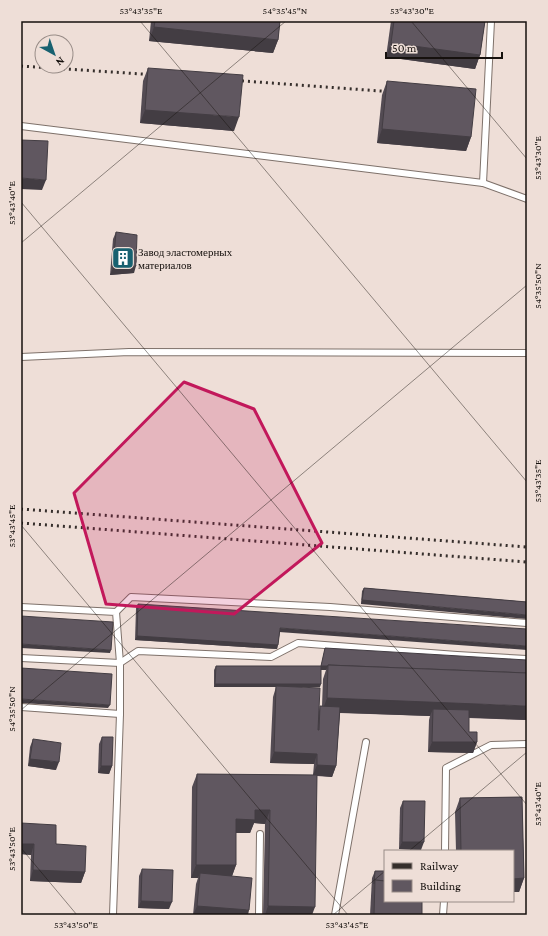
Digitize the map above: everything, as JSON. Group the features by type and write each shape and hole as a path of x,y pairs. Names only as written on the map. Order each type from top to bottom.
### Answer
{"lane":[{"path":"483,183 492,21"},
{"path":"21,126 483,183 527,199"},
{"path":"21,357 128,352 527,353"},
{"path":"21,607 116,612 131,597 330,607 527,624"},
{"path":"113,915 120,714 120,663 116,612"},
{"path":"21,658 120,663 138,651 271,657 298,643 527,659"},
{"path":"21,707 120,714"},
{"path":"336,915 366,742"},
{"path":"445,850 446,768 491,745 527,744"},
{"path":"259,915 260,834"},
{"path":"443,915 444,902"}],"highlighted area":[{"path":"184,382 254,409 322,543 234,614 106,604 74,493"}],"building":[{"path":"155,21 280,21 278,40 154,27"},
{"path":"394,21 485,21 480,55 391,43"},
{"path":"148,68 243,75 239,117 145,110"},
{"path":"387,81 476,89 471,137 382,129"},
{"path":"21,140 48,141 46,180 21,178"},
{"name":"Завод эластомерных материалов","path":"116,232 137,235 136,266 113,268"},
{"path":"364,588 527,602 527,615 362,600"},
{"path":"138,604 527,629 527,646 280,628 278,645 137,636"},
{"path":"21,616 113,622 111,650 21,644"},
{"path":"325,648 527,660 527,673 328,665 321,666"},
{"path":"328,665 527,673 527,706 327,698"},
{"path":"216,666 321,666 321,684 215,684"},
{"path":"21,668 112,674 110,705 21,699"},
{"path":"276,686 320,688 318,730 320,706 340,707 336,766 317,765 317,754 274,752"},
{"path":"433,709 469,710 469,732 477,732 477,742 432,742"},
{"path":"102,737 113,737 112,766 101,766"},
{"path":"33,739 61,743 59,762 30,759"},
{"path":"197,774 317,775 315,907 268,906 270,810 255,810 255,820 236,819 236,865 196,865"},
{"path":"522,797 524,878 514,879 514,850 461,850 460,798"},
{"path":"403,801 425,801 424,842 402,842"},
{"path":"21,823 56,825 56,844 86,846 85,872 33,870 34,844 21,844"},
{"path":"142,869 173,870 172,902 141,901"},
{"path":"375,871 384,871 384,881 375,880 374,884"},
{"path":"200,873 252,878 249,910 197,906"},
{"path":"375,880 384,881 384,902 422,902 422,915 374,914"}],"railway":[{"path":"21,66 157,75"},
{"path":"230,80 394,92"},
{"path":"21,509 527,547"},
{"path":"21,523 527,562"}],"place":[{"name":"Завод эластомерных материалов","path":"123,258"}]}
